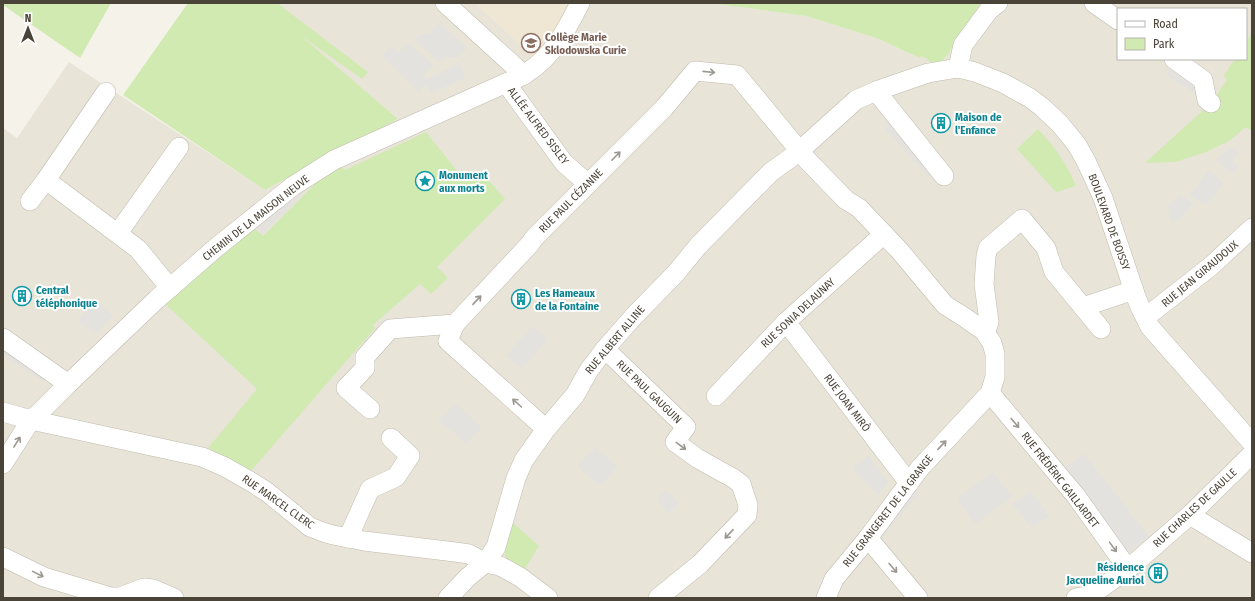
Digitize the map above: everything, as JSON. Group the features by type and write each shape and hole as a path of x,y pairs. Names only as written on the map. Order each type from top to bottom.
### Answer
{"street":[{"path":"445,3 524,75"},
{"name":"CHEMIN DE LA MAISON NEUVE","path":"3,464 31,420 68,384 170,288 218,246 293,186 334,160 524,75 535,68 558,43 580,3"},
{"path":"958,68 963,45 989,10 998,3"},
{"path":"1094,3 1117,19"},
{"path":"1175,60 1203,80 1207,100 1211,103"},
{"name":"BOULEVARD DE BOISSY","path":"800,151 856,100 876,90 928,73 958,68 975,72 1003,83 1030,98 1060,124 1077,145 1086,162 1103,198 1134,290 1150,327 1252,443"},
{"name":"RUE PAUL CÉZANNE","path":"546,429 448,342 455,324 525,250 534,238 664,108 695,71 737,76 800,151"},
{"name":"ALLÉE ALFRED SISLEY","path":"506,83 564,163 588,184"},
{"path":"876,90 944,176"},
{"path":"30,201 106,92"},
{"path":"118,233 179,148"},
{"path":"800,151 846,200 859,208 884,234 945,305 984,331 992,343 995,354 995,377 990,393"},
{"name":"RUE ALBERT ALLINE","path":"448,598 468,577 485,563 496,547 516,478 524,460 546,429 575,395 589,370 605,349 634,316 676,273 698,246 771,172 800,151"},
{"path":"46,180 138,249 170,288"},
{"path":"984,331 989,322 984,284 988,248 1028,215 1046,248 1054,272 1102,329"},
{"name":"RUE JEAN GIRAUDOUX","path":"1146,317 1211,266 1252,228"},
{"name":"RUE SONIA DELAUNAY","path":"716,396 786,322 884,234"},
{"path":"1083,307 1134,290"},
{"name":"RUE JOAN MIRÒ","path":"786,322 909,483"},
{"path":"370,409 346,388 365,368 365,357 390,329 455,324"},
{"path":"3,338 68,384"},
{"name":"RUE PAUL GAUGUIN","path":"605,349 686,427 675,442 697,458 741,484 748,505 747,515 700,564 658,598"},
{"name":"RUE GRANGERET DE LA GRANGE","path":"826,598 834,579 868,538 920,468 990,393"},
{"name":"RUE FRÉDÉRIC GAILLARDET","path":"990,393 1076,496 1128,569"},
{"name":"RUE MARCEL CLERC","path":"3,412 31,420 202,457 215,462 267,492 310,527 333,536 469,554 485,563 500,566 520,577 548,598"},
{"path":"348,538 370,489 396,477 410,456 391,438"},
{"name":"RUE CHARLES DE GAULLE","path":"1087,597 1128,569 1192,514 1252,454"},
{"path":"1192,514 1198,520 1252,553"},
{"path":"868,538 918,598"},
{"path":"3,557 44,577 111,597 120,597 144,588 153,589 174,598"}],"shaded area":[{"path":"261,3 710,3 806,16 876,38 920,58 922,56 941,62 981,3 1252,3 1252,598 3,598 3,128 17,138 69,62 265,190 398,119"},
{"name":"Collège Marie Sklodowska Curie","path":"475,3 567,3 557,27 534,58"},
{"path":"439,23 467,48 457,58 446,57 439,62 415,40 421,34 430,33"},
{"path":"409,43 433,65 423,76 425,78 430,78 459,63 465,78 431,93 427,84 419,92 382,56 390,46 398,53"},
{"path":"1176,60 1202,78 1193,92 1166,75"},
{"path":"884,101 933,162 930,178 886,130"},
{"path":"1230,147 1239,153 1233,161 1238,166 1232,173 1216,160"},
{"path":"1209,170 1224,184 1206,205 1190,195"},
{"path":"307,188 290,208 262,234 252,225"},
{"path":"1181,195 1193,203 1180,220 1172,223 1167,206"},
{"path":"93,299 113,316 96,333 78,322"},
{"path":"533,326 548,339 522,369 506,355"},
{"path":"3,327 55,362 42,381 3,355"},
{"path":"456,404 482,428 465,444 457,435 438,421"},
{"path":"595,447 617,466 601,486 578,467"},
{"path":"1084,454 1149,537 1125,555 1062,469"},
{"path":"868,456 888,482 878,495 853,469"},
{"path":"993,472 1012,497 975,524 957,498"},
{"path":"909,483 919,492 881,540 872,533"},
{"path":"665,489 680,503 669,513 657,500"},
{"path":"1031,491 1049,516 1032,528 1013,504"}],"green space":[{"path":"3,3 111,3 80,58 3,5"},
{"path":"188,3 277,3 368,72 362,79 300,35 398,119 265,190 123,95"},
{"path":"710,3 981,3 948,54 941,62 934,64 922,56 920,58 876,38 806,16"},
{"path":"1252,33 1252,131 1246,127 1229,141 1206,152 1175,162 1145,163 1211,103 1227,80 1224,75 1234,60 1247,60 1247,40"},
{"path":"1038,129 1060,156 1069,170 1076,186 1056,192 1017,149"},
{"path":"426,132 465,181 480,171 505,199 437,267 448,278 431,294 420,284 373,325 375,328 251,471 208,448 257,389 164,303 251,225 263,236 319,180 341,166 345,170"},
{"path":"512,522 539,546 524,570 506,558 504,549"}],"place":[{"name":"Collège Marie Sklodowska Curie","path":"531,43"},
{"name":"Maison de l'Enfance","path":"941,123"},
{"name":"Monument aux morts","path":"425,181"},
{"name":"Central téléphonique","path":"22,296"},
{"name":"Les Hameaux de la Fontaine","path":"521,299"},
{"name":"Résidence Jacqueline Auriol","path":"1158,573"}]}
